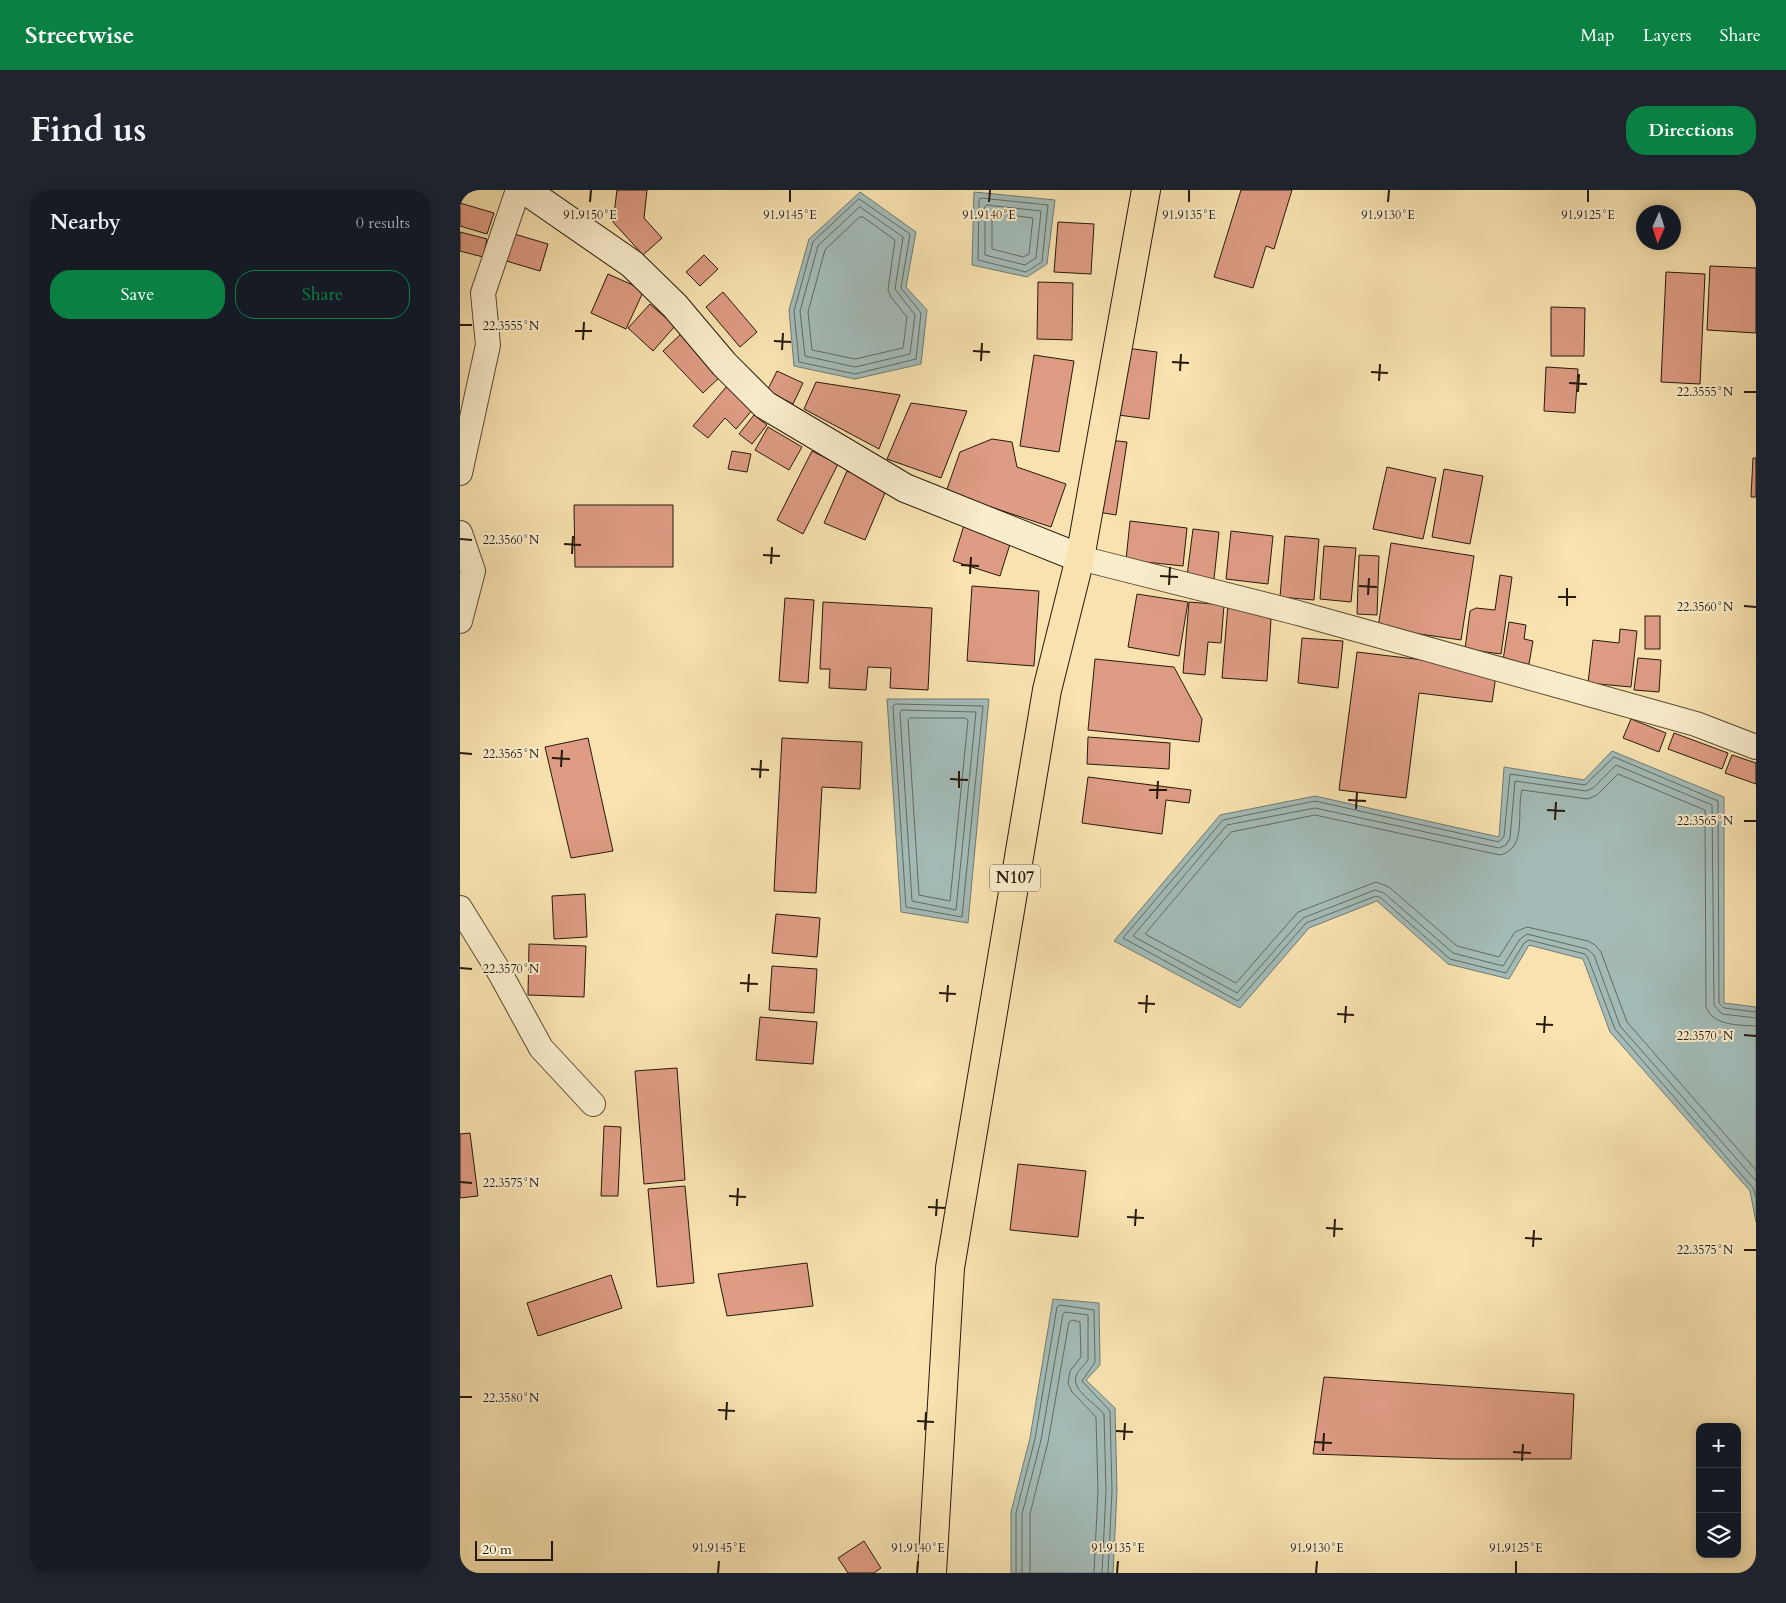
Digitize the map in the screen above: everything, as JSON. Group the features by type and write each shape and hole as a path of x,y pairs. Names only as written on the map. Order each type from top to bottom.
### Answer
{"highway":[{"name":"N107","path":"932,1573 950,1268 1047,690 1080,558 1146,190"}],"main road":[{"path":"525,190 632,264 675,306 724,364 765,405 905,488 1080,558"}],"street":[{"path":"460,473 488,345 483,293 518,190"},
{"path":"460,533 473,570 460,621"},
{"path":"1080,558 1298,612 1696,724 1756,747"},
{"path":"460,908 500,974 541,1048 593,1104"}],"water":[{"path":"860,192 916,232 906,287 927,310 921,364 855,379 794,366 789,310 809,239"},
{"path":"974,192 1055,200 1047,264 1027,277 972,265"},
{"path":"887,699 989,699 968,923 901,912"},
{"path":"1612,751 1724,797 1724,1003 1756,1007 1756,1222 1750,1191 1610,1032 1583,959 1529,945 1509,979 1448,964 1377,901 1309,928 1240,1008 1114,941 1220,815 1315,796 1499,837 1504,767 1584,780"},
{"path":"1053,1299 1099,1303 1100,1365 1086,1380 1115,1408 1117,1491 1113,1573 1011,1573 1011,1512 1030,1438"}],"building":[{"path":"617,190 647,190 644,218 662,238 643,255 613,222"},
{"path":"1241,190 1292,190 1274,249 1266,246 1253,288 1214,277"},
{"path":"460,203 494,213 487,234 460,226"},
{"path":"1058,222 1094,224 1091,274 1054,272"},
{"path":"460,232 487,239 483,257 460,251"},
{"path":"511,233 548,244 540,271 503,260"},
{"path":"704,255 718,269 700,286 686,272"},
{"path":"1710,266 1756,268 1756,333 1707,330"},
{"path":"1666,272 1705,274 1700,384 1661,382"},
{"path":"608,274 644,290 626,329 591,313"},
{"path":"1038,282 1073,283 1072,340 1037,339"},
{"path":"723,292 757,332 740,347 706,307"},
{"path":"650,304 675,326 653,351 628,328"},
{"path":"1551,307 1585,308 1584,356 1551,356"},
{"path":"681,334 721,376 703,393 663,351"},
{"path":"1126,348 1157,352 1149,419 1118,415"},
{"path":"1034,355 1074,361 1059,452 1020,446"},
{"path":"1546,367 1578,369 1575,413 1544,411"},
{"path":"777,371 803,383 793,404 767,391"},
{"path":"816,382 900,395 879,449 804,409"},
{"path":"727,386 754,408 736,429 725,418 708,438 693,426"},
{"path":"911,403 967,411 941,478 887,459"},
{"path":"754,415 767,425 752,444 739,434"},
{"path":"768,427 802,447 789,470 755,450"},
{"path":"992,439 1012,442 1017,467 1066,484 1051,527 946,492 960,452"},
{"path":"1108,440 1127,442 1116,515 1098,512"},
{"path":"732,451 751,454 747,472 728,469"},
{"path":"812,451 838,464 803,534 777,520"},
{"path":"1753,458 1756,458 1756,497 1751,497"},
{"path":"1387,467 1436,478 1423,539 1373,529"},
{"path":"1444,469 1483,476 1470,544 1432,537"},
{"path":"847,471 887,488 865,540 824,523"},
{"path":"574,505 673,505 673,567 575,567"},
{"path":"1130,521 1187,528 1183,566 1126,560"},
{"path":"964,525 1010,544 1000,576 953,561"},
{"path":"1193,529 1219,532 1214,579 1187,576"},
{"path":"1231,531 1273,536 1268,584 1226,579"},
{"path":"1285,536 1319,539 1314,600 1280,597"},
{"path":"1391,543 1474,556 1461,640 1378,628"},
{"path":"1324,546 1356,548 1351,602 1320,599"},
{"path":"1359,555 1379,556 1377,615 1357,614"},
{"path":"1500,575 1512,577 1501,654 1465,649 1470,611 1476,608 1495,610"},
{"path":"972,586 1039,591 1034,666 967,661"},
{"path":"1137,594 1188,602 1179,656 1128,647"},
{"path":"785,598 814,600 808,683 779,681"},
{"path":"823,602 932,608 928,690 890,688 891,668 868,667 866,690 829,688 830,669 820,669"},
{"path":"1189,602 1224,605 1221,643 1208,642 1205,675 1183,673"},
{"path":"1228,604 1271,619 1267,681 1222,678"},
{"path":"1645,616 1660,616 1660,649 1645,649"},
{"path":"1509,622 1526,625 1524,639 1533,641 1529,664 1503,660"},
{"path":"1620,629 1637,631 1631,687 1588,683 1593,640 1619,643"},
{"path":"1302,638 1343,641 1338,688 1298,683"},
{"path":"1357,652 1497,669 1492,702 1419,693 1406,798 1339,790"},
{"path":"1638,658 1661,660 1659,692 1634,690"},
{"path":"1095,659 1174,667 1202,719 1199,742 1088,730"},
{"path":"1631,719 1666,733 1659,752 1623,738"},
{"path":"1674,733 1728,753 1722,769 1668,749"},
{"path":"1088,737 1170,743 1169,769 1087,764"},
{"path":"588,738 613,851 571,858 545,747"},
{"path":"782,738 862,742 860,789 822,787 816,893 774,891"},
{"path":"1732,755 1756,763 1756,784 1725,773"},
{"path":"1088,777 1191,790 1189,803 1166,800 1162,834 1082,823"},
{"path":"585,894 587,937 554,939 552,896"},
{"path":"776,914 820,918 817,957 772,953"},
{"path":"529,944 586,946 584,997 528,995"},
{"path":"772,966 817,969 814,1013 769,1010"},
{"path":"760,1017 817,1022 813,1064 756,1060"},
{"path":"677,1068 685,1180 644,1184 635,1071"},
{"path":"604,1126 621,1127 618,1196 601,1196"},
{"path":"470,1133 478,1196 460,1198 460,1134"},
{"path":"1018,1164 1086,1171 1078,1237 1010,1230"},
{"path":"685,1186 694,1283 657,1287 648,1189"},
{"path":"807,1263 813,1306 727,1316 718,1274"},
{"path":"611,1275 622,1308 538,1336 527,1303"},
{"path":"1324,1377 1574,1394 1571,1459 1452,1459 1313,1454"},
{"path":"864,1541 881,1568 874,1573 848,1573 838,1558"}]}
